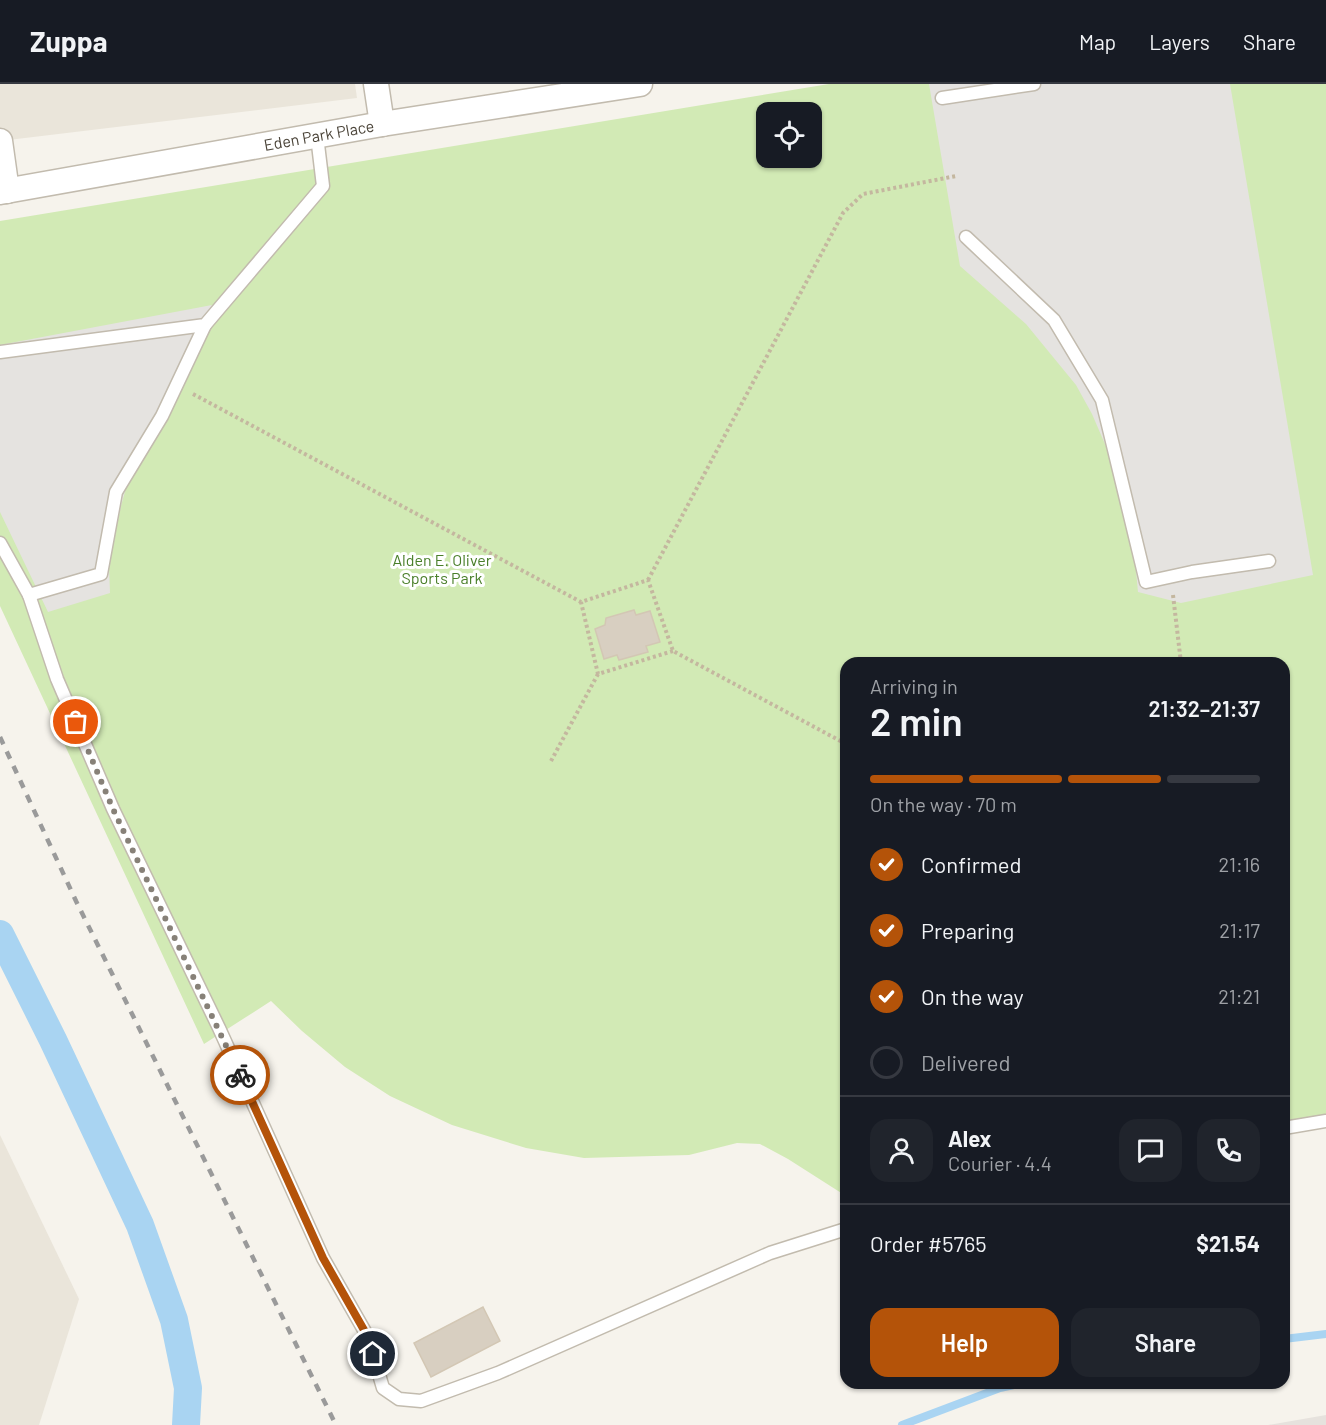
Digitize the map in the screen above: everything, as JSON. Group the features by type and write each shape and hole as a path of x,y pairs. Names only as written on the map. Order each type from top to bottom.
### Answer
{"street":[{"path":"376,84 382,124"},
{"name":"Eden Park Place","path":"4,192 382,124 640,84"},
{"path":"0,141 4,192"}],"lane":[{"path":"942,98 1034,84"},
{"path":"29,595 101,574 116,492 162,416 205,325 323,186 317,136"},
{"path":"966,237 1054,320 1102,400 1146,582 1269,561"},
{"path":"0,352 205,325"},
{"path":"0,543 29,595 57,679 113,809 224,1039 323,1258 368,1337 383,1388 399,1399 421,1401 498,1373 770,1253 840,1231"},
{"path":"1290,1127 1326,1121"}],"path":[{"path":"177,385 581,602 648,580 843,213 863,194 956,176"},
{"path":"1170,577 1181,657"},
{"path":"648,580 673,651 840,741"},
{"path":"551,761 598,674 581,602"},
{"path":"598,674 673,651"}],"shaded area":[{"path":"0,84 355,84 357,98 0,141"},
{"path":"929,84 1230,84 1313,575 1181,603 1138,592 1135,560 1108,451 1092,414 1076,385 1026,324 960,266"},
{"path":"212,305 128,481 109,565 110,593 48,612 0,512 0,345"},
{"path":"0,1135 79,1299 39,1425 0,1425"},
{"path":"1326,1415 1326,1425 1268,1425"}],"green space":[{"name":"Alden E. Oliver Sports Park","path":"829,84 1326,84 1326,1115 1290,1121 1290,657 840,657 840,1192 760,1144 737,1143 689,1155 584,1158 526,1148 452,1125 390,1096 345,1067 271,1001 204,1044 0,606 0,221"}],"building":[{"path":"634,610 636,615 650,611 660,642 646,646 648,652 619,660 617,655 604,659 595,629 605,625 606,618"},
{"path":"483,1307 500,1341 431,1377 414,1343"}],"waterway":[{"path":"0,934 53,1040 140,1225 174,1320 188,1388 186,1425"},
{"path":"1290,1338 1326,1334"},
{"path":"902,1425 997,1389"}],"railway":[{"path":"0,737 76,901 336,1425"}],"way so far":[{"path":"76,722 113,809 240,1075"}],"route":[{"path":"240,1075 323,1258 368,1337 373,1354"}]}
